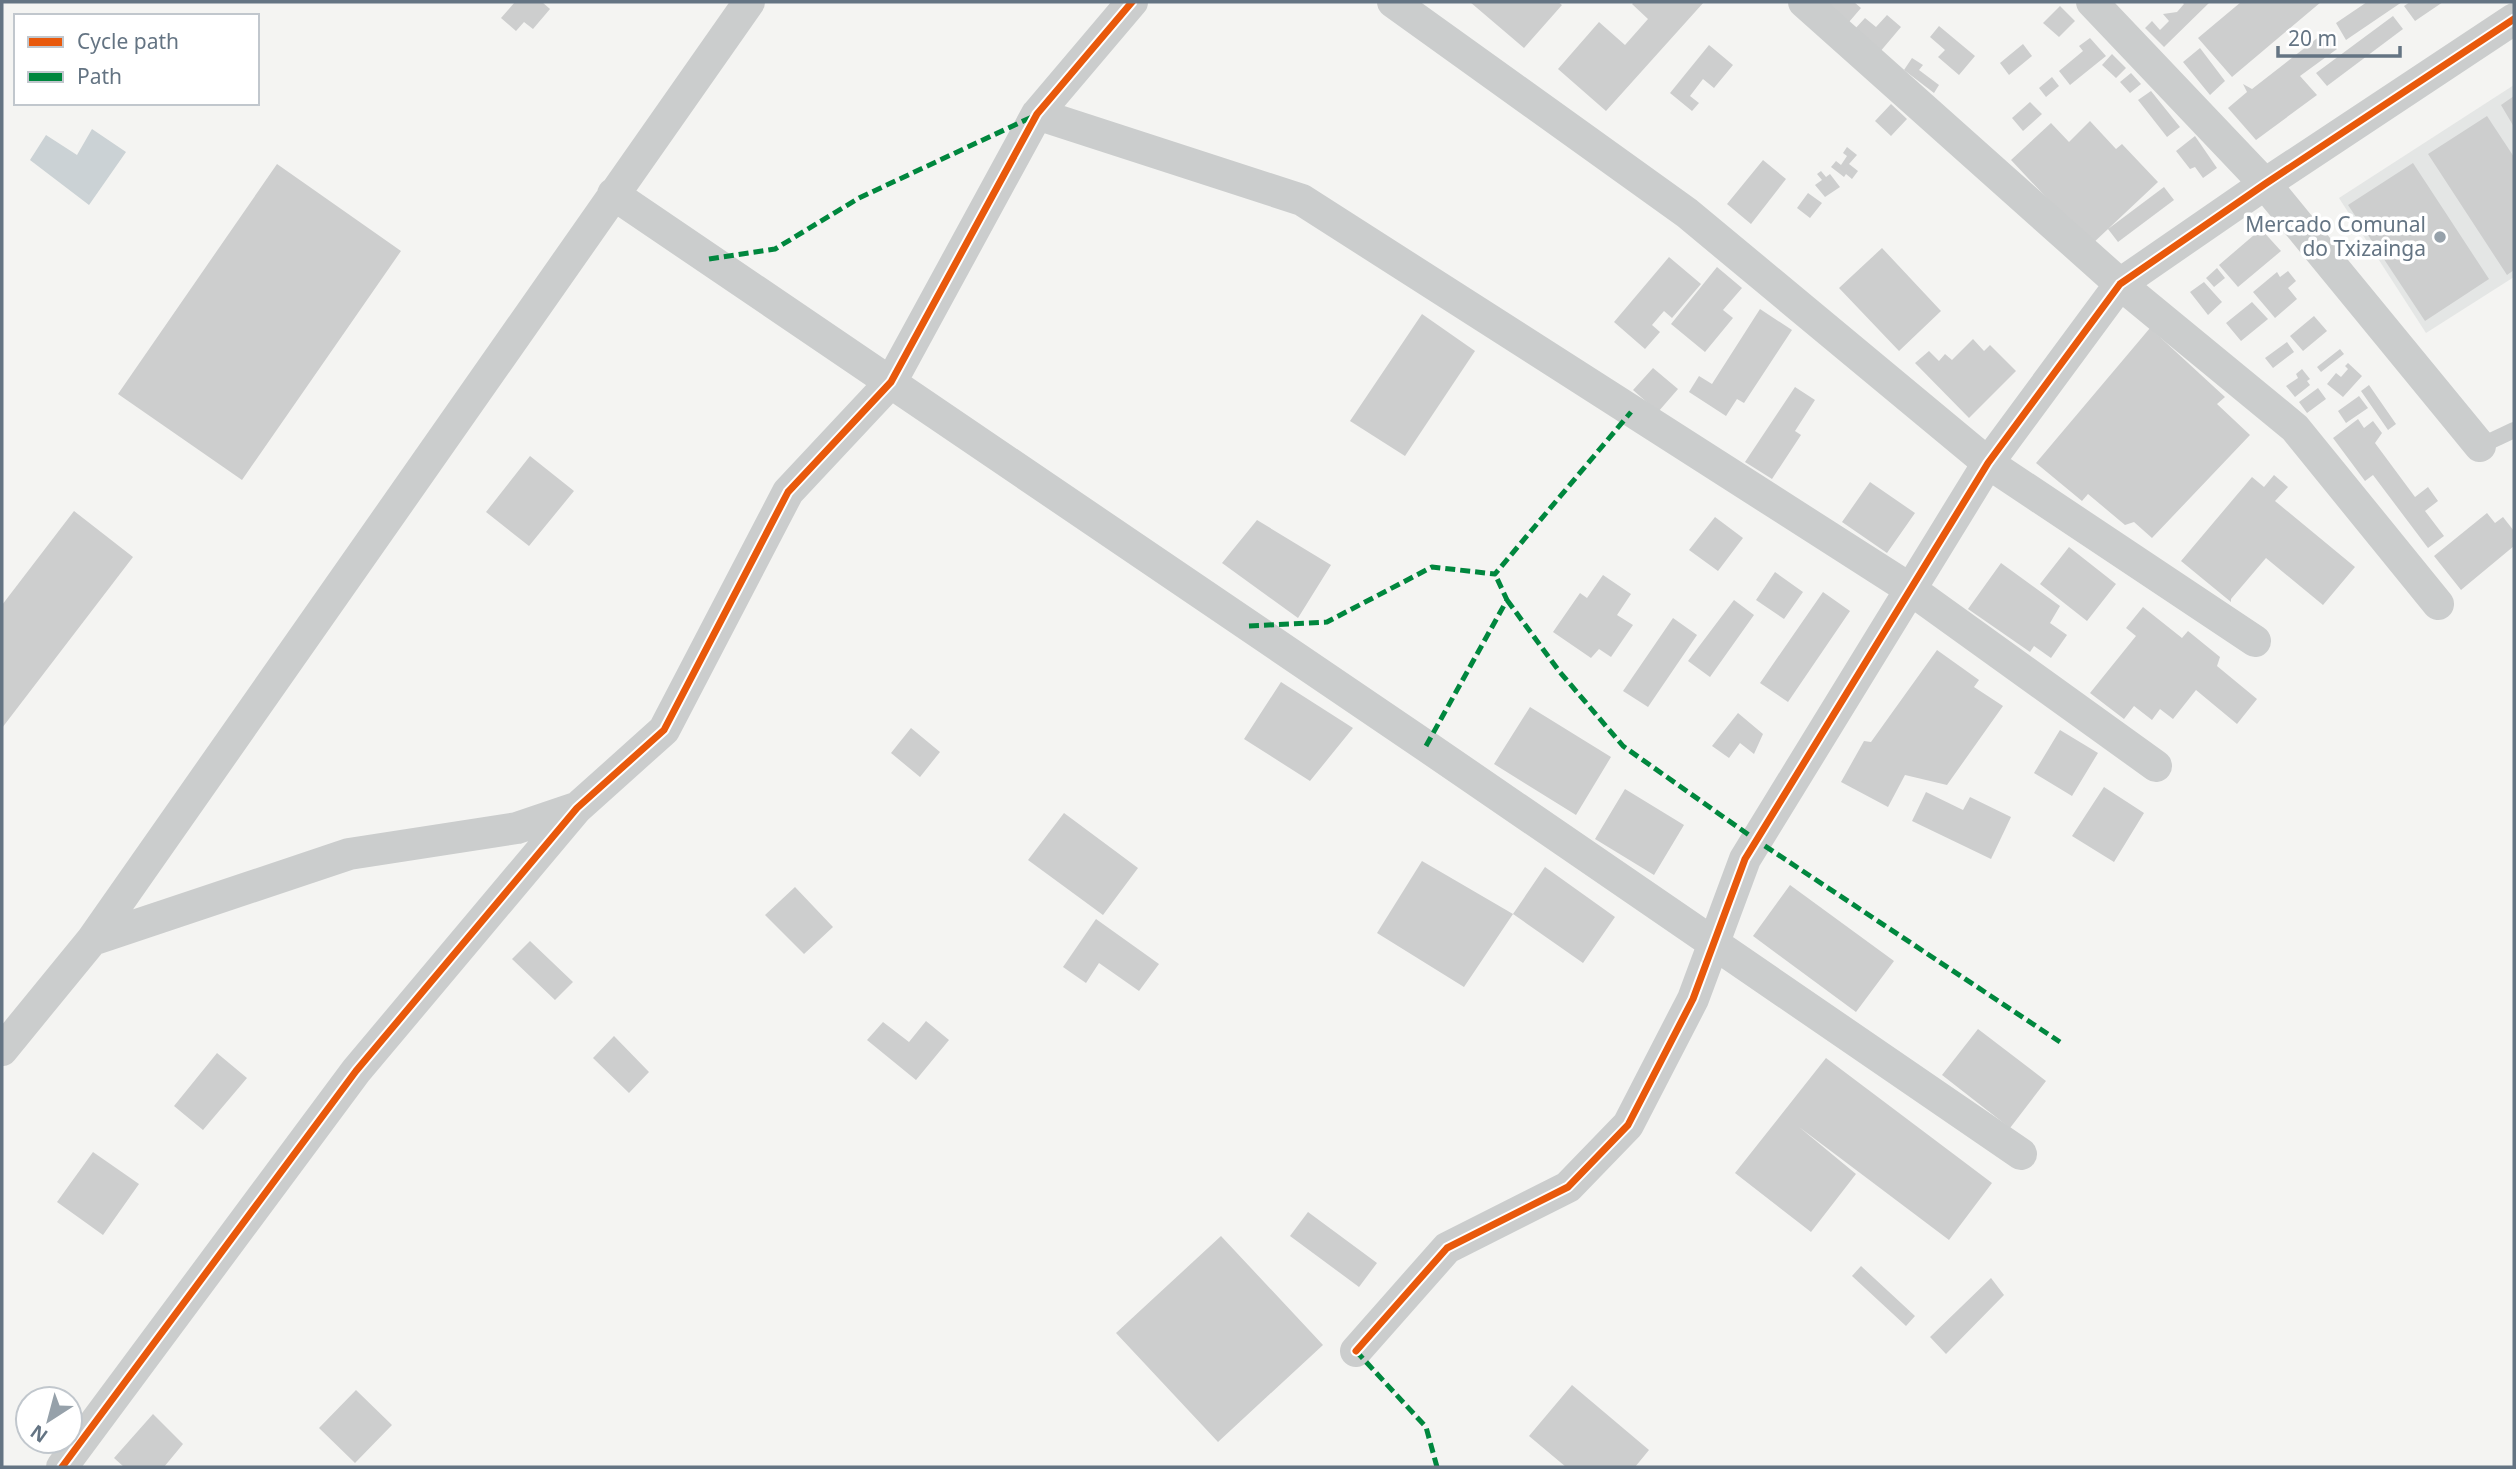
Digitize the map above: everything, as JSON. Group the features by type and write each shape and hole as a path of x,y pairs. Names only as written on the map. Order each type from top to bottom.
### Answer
{"street":[{"path":"2,1050 92,940 749,2"},
{"path":"62,1467 356,1071 577,808 664,730 788,492 891,382 1037,114 1132,2"},
{"path":"1393,2 1687,213 1988,463 2255,641"},
{"path":"1804,2 2120,284 2294,428 2438,604"},
{"path":"2092,2 2264,184 2480,446"},
{"path":"1356,1351 1447,1248 1568,1187 1628,1125 1693,999 1745,859 1988,463 2120,284 2264,184 2514,19"},
{"path":"1037,114 1302,200 1910,589 2156,766"},
{"path":"613,194 1713,941 2021,1154"},
{"path":"92,940 349,854 517,828 577,808"}],"lane":[{"path":"2480,446 2514,430"}],"shaded area":[{"name":"Mercado Comunal do Txizainga","path":"2514,85 2514,277 2426,333 2339,198"},
{"path":"92,129 126,152 89,205 30,160 46,135 77,155"}],"building":[{"path":"515,2 542,2 550,9 533,29 524,22 516,31 501,18"},
{"path":"1470,2 1558,2 1562,5 1524,48"},
{"path":"1704,2 1606,111 1558,69 1599,22 1625,45 1648,19 1632,4"},
{"path":"1825,2 1854,2 1861,8 1849,22"},
{"path":"2182,2 2210,2 2164,47 2145,28 2152,21 2160,30 2169,21 2163,14 2177,12 2184,4"},
{"path":"2241,2 2321,2 2232,77 2198,38"},
{"path":"2367,2 2402,2 2346,40 2336,23"},
{"path":"2410,2 2443,2 2415,21 2404,6"},
{"path":"2060,6 2075,21 2059,37 2043,23"},
{"path":"1887,15 1901,27 1879,53 1853,31 1865,18 1876,27"},
{"path":"2393,16 2403,29 2327,86 2316,73"},
{"path":"1939,26 1975,56 1959,75 1938,57 1945,50 1930,37"},
{"path":"2325,32 2337,49 2300,76 2317,95 2256,140 2228,108 2247,92 2243,84 2252,89"},
{"path":"2090,38 2106,56 2070,85 2059,71 2083,51 2079,46"},
{"path":"2023,44 2032,56 2009,75 2000,63"},
{"path":"1709,45 1733,65 1714,88 1703,79 1690,96 1699,103 1692,111 1670,93"},
{"path":"2200,48 2225,81 2210,95 2183,62"},
{"path":"2112,54 2126,68 2116,78 2102,65"},
{"path":"1912,58 1923,65 1919,70 1939,85 1934,93 1904,70"},
{"path":"2131,73 2141,84 2130,93 2120,82"},
{"path":"2052,77 2059,86 2046,97 2039,88"},
{"path":"2151,91 2180,127 2167,137 2138,100"},
{"path":"2514,96 2514,127 2501,105"},
{"path":"2030,102 2042,114 2023,131 2012,118"},
{"path":"1891,104 1907,119 1891,136 1875,121"},
{"path":"2487,116 2514,157 2514,270 2507,275 2428,154"},
{"path":"2090,121 2116,149 2122,144 2158,182 2091,245 2011,160 2051,123 2069,142"},
{"path":"2195,136 2217,168 2203,178 2195,167 2190,169 2176,151"},
{"path":"1847,147 1857,155 1849,164 1858,171 1852,179 1846,174 1844,177 1831,167 1836,161 1841,165 1847,156 1843,153"},
{"path":"1763,160 1786,179 1751,224 1727,204"},
{"path":"2413,163 2489,279 2425,321 2348,205"},
{"path":"277,164 401,251 242,480 118,394"},
{"path":"1821,171 1826,177 1830,174 1840,187 1825,197 1815,185 1822,180 1817,174"},
{"path":"2164,187 2174,200 2118,242 2108,229"},
{"path":"1808,193 1822,203 1810,218 1797,208"},
{"path":"2261,229 2281,251 2238,287 2219,265"},
{"path":"1882,248 1941,311 1899,351 1839,288"},
{"path":"1669,257 1701,284 1672,318 1664,311 1652,325 1660,332 1645,349 1614,322"},
{"path":"1717,267 1742,288 1723,310 1733,318 1705,352 1671,324"},
{"path":"2217,268 2225,278 2214,287 2206,278"},
{"path":"2288,271 2296,281 2288,288 2297,299 2275,318 2253,292 2277,272 2280,277"},
{"path":"2204,282 2222,302 2208,315 2190,292"},
{"path":"2252,302 2268,319 2241,341 2226,323"},
{"path":"1760,309 1792,330 1744,403 1737,399 1726,416 1689,392 1699,376 1712,384"},
{"path":"1422,314 1475,351 1405,456 1350,421"},
{"path":"2314,316 2327,331 2303,351 2290,336"},
{"path":"2150,328 2225,397 2217,404 2250,435 2152,538 2134,522 2125,525 2088,494 2082,501 2036,463"},
{"path":"1973,339 1984,351 1990,345 2016,371 1969,418 1915,363 1929,351 1939,361 1945,354 1952,360"},
{"path":"2287,342 2294,352 2273,368 2265,358"},
{"path":"2340,349 2344,354 2321,372 2317,367"},
{"path":"2348,363 2362,376 2343,397 2327,384 2336,373 2341,377 2348,369 2345,366"},
{"path":"1653,368 1678,389 1658,412 1633,390"},
{"path":"2302,369 2310,379 2307,381 2310,385 2295,397 2286,386 2298,378 2296,374"},
{"path":"2369,385 2396,424 2388,430 2361,391"},
{"path":"1795,387 1815,400 1795,431 1801,435 1772,479 1745,462"},
{"path":"2318,388 2326,399 2307,413 2299,402"},
{"path":"2359,396 2368,408 2346,423 2338,411"},
{"path":"2358,419 2364,428 2373,421 2382,433 2375,443 2415,497 2428,487 2438,501 2425,511 2444,536 2428,548 2373,475 2365,481 2333,438"},
{"path":"530,456 574,491 529,546 486,512"},
{"path":"2274,475 2288,487 2275,501 2355,567 2323,605 2266,558 2231,602 2181,561 2252,477 2264,487"},
{"path":"1870,482 1915,513 1887,553 1842,522"},
{"path":"74,511 133,557 2,728 2,605"},
{"path":"2487,513 2495,523 2503,517 2514,531 2514,546 2461,590 2434,556"},
{"path":"1715,517 1743,538 1718,571 1689,550"},
{"path":"1257,520 1331,565 1298,618 1222,563"},
{"path":"2069,547 2116,584 2087,621 2040,584"},
{"path":"2001,563 2060,606 2050,623 2067,635 2051,658 2034,646 2030,652 1968,609"},
{"path":"1775,572 1803,592 1784,619 1756,600"},
{"path":"1603,575 1631,594 1617,615 1633,625 1611,657 1599,649 1591,658 1553,632 1580,593 1587,598"},
{"path":"1823,592 1850,611 1788,702 1760,683"},
{"path":"1734,600 1754,615 1710,677 1688,661"},
{"path":"2143,607 2182,638 2188,631 2220,657 2217,666 2257,699 2237,724 2196,690 2173,719 2160,709 2152,720 2134,706 2124,719 2090,693 2136,636 2126,628"},
{"path":"1673,618 1697,635 1648,707 1623,691"},
{"path":"1937,650 1979,680 1974,687 2003,706 1947,785 1905,775 1888,807 1841,782 1864,741 1871,742"},
{"path":"1281,682 1353,728 1310,781 1244,739"},
{"path":"1530,707 1611,757 1576,815 1494,764"},
{"path":"1738,713 1763,734 1754,754 1740,743 1729,758 1712,746"},
{"path":"911,728 940,752 920,777 891,753"},
{"path":"2060,730 2098,753 2072,796 2034,773"},
{"path":"2104,787 2144,813 2114,862 2072,836"},
{"path":"1625,789 1684,825 1654,875 1595,839"},
{"path":"1926,792 1963,810 1970,797 2011,817 1991,859 1912,821"},
{"path":"1064,813 1138,868 1103,915 1028,860"},
{"path":"1422,861 1513,914 1464,987 1377,933"},
{"path":"1545,867 1615,917 1583,963 1513,914"},
{"path":"1790,885 1894,961 1856,1012 1753,936"},
{"path":"795,887 833,927 804,954 765,915"},
{"path":"1096,919 1159,964 1139,991 1099,963 1086,983 1063,967"},
{"path":"530,941 573,982 555,1000 512,959"},
{"path":"926,1021 949,1040 916,1080 867,1040 883,1022 909,1042"},
{"path":"1978,1029 2046,1081 2010,1128 1942,1075"},
{"path":"614,1036 649,1072 629,1093 593,1058"},
{"path":"217,1053 247,1078 203,1130 174,1106"},
{"path":"1826,1058 1992,1183 1949,1240 1799,1127 1856,1174 1811,1232 1735,1173"},
{"path":"93,1152 139,1184 103,1235 57,1202"},
{"path":"1308,1212 1377,1263 1359,1287 1290,1236"},
{"path":"1221,1236 1323,1345 1218,1442 1116,1333"},
{"path":"1861,1266 1915,1316 1906,1326 1852,1276"},
{"path":"1991,1278 2004,1295 1946,1354 1930,1337"},
{"path":"1572,1385 1649,1450 1635,1467 1566,1467 1529,1436"},
{"path":"356,1390 392,1425 355,1463 319,1428"},
{"path":"153,1414 183,1444 164,1467 124,1467 114,1458"}],"marked path":[{"path":"709,259 775,249 859,198 1034,116"},
{"path":"1249,626 1327,622 1432,567 1495,574 1631,412"},
{"path":"1426,746 1507,600 1495,574"},
{"path":"1507,600 1559,671 1623,746 1756,840 2060,1042"},
{"path":"1356,1351 1426,1427 1437,1467"}],"cycle path":[{"path":"62,1467 356,1071 577,808 664,730 788,492 891,382 1037,114 1132,2"},
{"path":"1356,1351 1447,1248 1568,1187 1628,1125 1693,999 1745,859 1988,463 2120,284 2514,19"}],"place":[{"name":"Mercado Comunal do Txizainga","path":"2440,237"}]}
